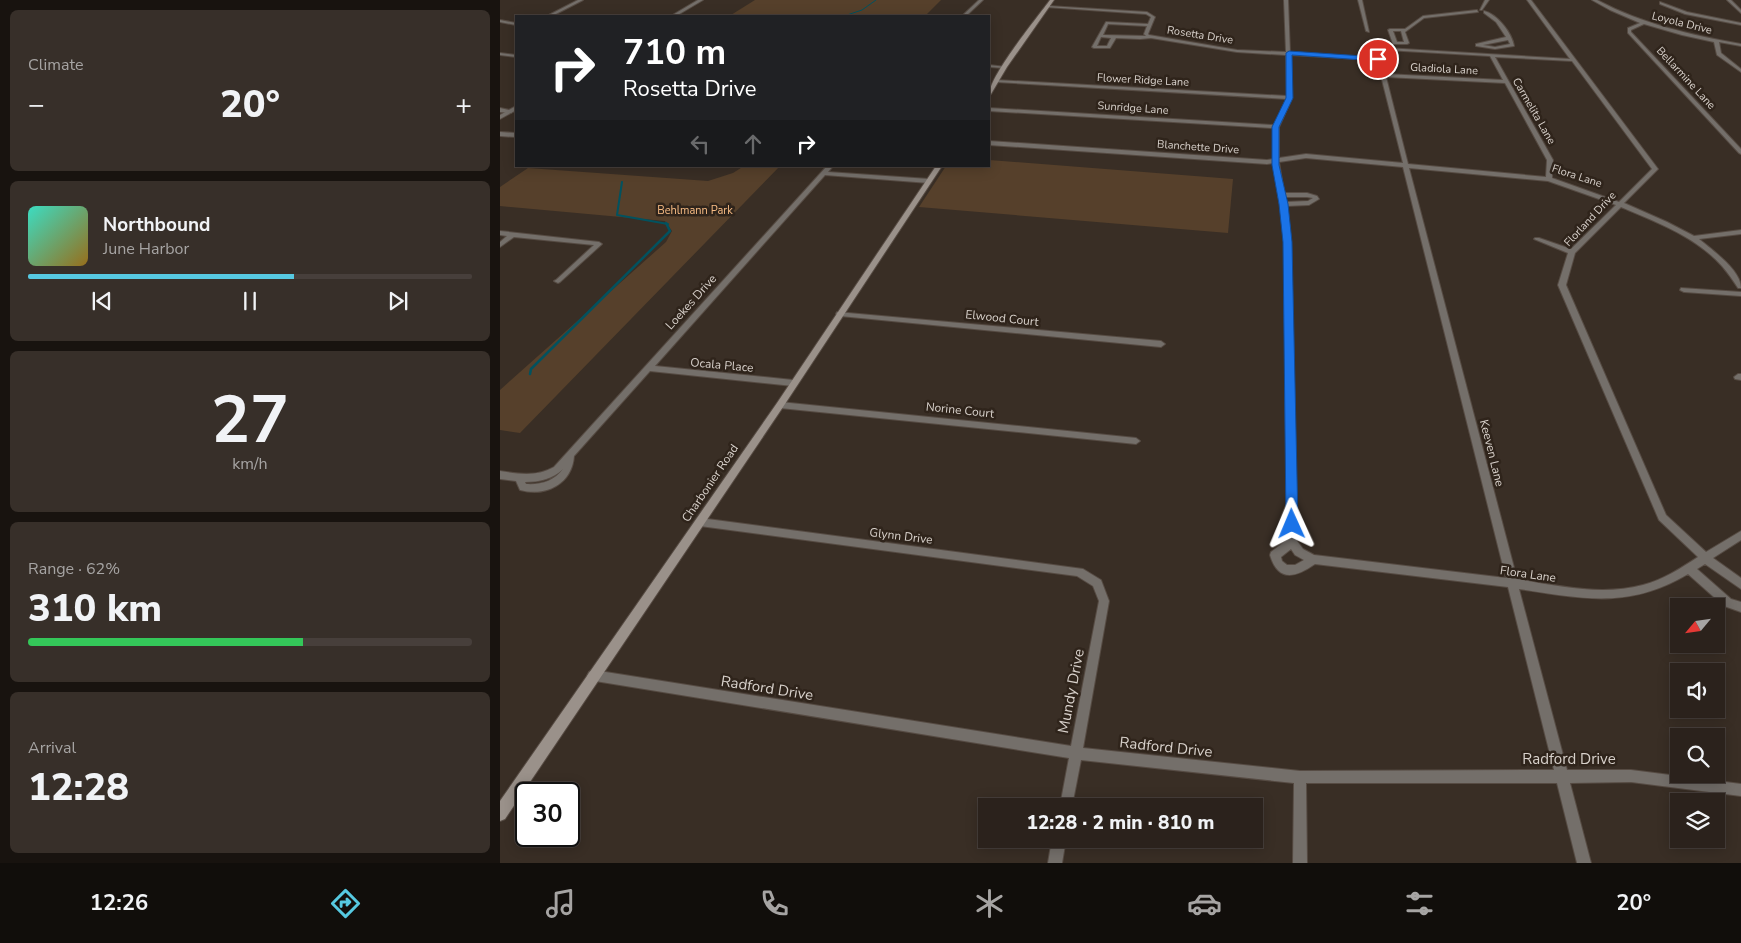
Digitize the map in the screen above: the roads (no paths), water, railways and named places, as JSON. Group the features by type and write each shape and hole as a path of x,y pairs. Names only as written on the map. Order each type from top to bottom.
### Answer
{"main road":[{"path":"990,91 1004,67 1052,0"},
{"name":"Charbonier Road","path":"500,814 780,404 938,167"}],"street":[{"path":"576,0 581,0"},
{"path":"551,15 581,0"},
{"path":"675,15 701,0"},
{"path":"965,15 981,0"},
{"path":"1286,0 1290,98 1276,127 1276,160 1280,195 1284,204 1287,242 1292,542 1299,552"},
{"path":"1360,0 1368,31"},
{"path":"1481,11 1487,0"},
{"name":"Florland Drive","path":"1529,0 1655,169 1572,252 1562,285 1662,517 1704,557 1741,584"},
{"name":"Loyola Drive","path":"1594,0 1643,23 1716,41 1741,44"},
{"path":"1728,0 1741,12"},
{"path":"1661,3 1686,13 1741,24"},
{"path":"1735,6 1741,8"},
{"name":"Rosetta Drive","path":"1048,8 1147,13 1153,17 1146,34 1149,37 1227,50 1289,53 1492,56 1572,60"},
{"path":"1404,30 1407,43 1395,43 1390,30 1404,30 1423,17 1481,11 1495,19 1509,38 1512,45 1490,48 1478,45 1509,38"},
{"path":"500,21 515,24"},
{"path":"1114,37 1108,47 1096,48 1107,23 1150,25"},
{"name":"Bellarmine Lane","path":"1643,23 1633,26 1629,29 1629,32 1741,152"},
{"path":"1100,36 1149,37"},
{"path":"1716,41 1719,54 1741,71"},
{"path":"500,54 515,56"},
{"name":"Keeven Lane","path":"1378,54 1584,863"},
{"name":"Carmelita Lane","path":"1492,56 1550,160 1549,178"},
{"path":"990,66 1004,67"},
{"name":"Gladiola Lane","path":"1382,75 1506,82"},
{"name":"Flower Ridge Lane","path":"996,81 1290,98"},
{"name":"Sunridge Lane","path":"990,108 1276,127"},
{"path":"500,110 514,109"},
{"path":"500,117 514,109"},
{"path":"500,134 515,135"},
{"name":"Blanchette Drive","path":"990,143 1268,162 1306,156 1406,164"},
{"name":"Flora Lane","path":"1406,164 1549,178 1620,204 1664,223 1692,238 1723,263 1741,286"},
{"name":"Loekes Drive","path":"500,475 520,478 523,486 535,489 547,486 568,472 571,464 570,455 829,167"},
{"path":"823,173 929,181"},
{"path":"1280,195 1306,195 1316,199 1309,203 1284,204"},
{"path":"1692,238 1741,232"},
{"path":"500,234 599,244 558,281"},
{"path":"500,245 512,235"},
{"path":"1538,239 1572,252"},
{"path":"1684,290 1741,294"},
{"name":"Elwood Court","path":"840,314 1161,344"},
{"name":"Ocala Place","path":"649,368 793,383"},
{"name":"Norine Court","path":"780,404 1136,441"},
{"name":"Glynn Drive","path":"700,522 1079,572 1097,583"},
{"name":"Flora Lane","path":"1299,552 1313,559 1592,594 1618,593 1642,590 1665,581 1689,568 1741,534"},
{"path":"1292,542 1276,556 1277,563 1284,570 1295,570 1313,559"},
{"path":"1689,568 1728,603 1741,607"},
{"name":"Mundy Drive","path":"1067,798 1104,601 1097,583"},
{"name":"Radford Drive","path":"593,676 1075,754 1300,777 1631,776 1741,790"},
{"path":"1300,777 1300,863"},
{"path":"1055,863 1058,848"}],"waterway":[{"path":"847,15 862,10 876,0"},
{"path":"622,182 617,215 666,224"},
{"path":"530,374 531,369 670,231 666,224"}],"park label":[{"name":"Behlmann Park","path":"695,210"}]}
